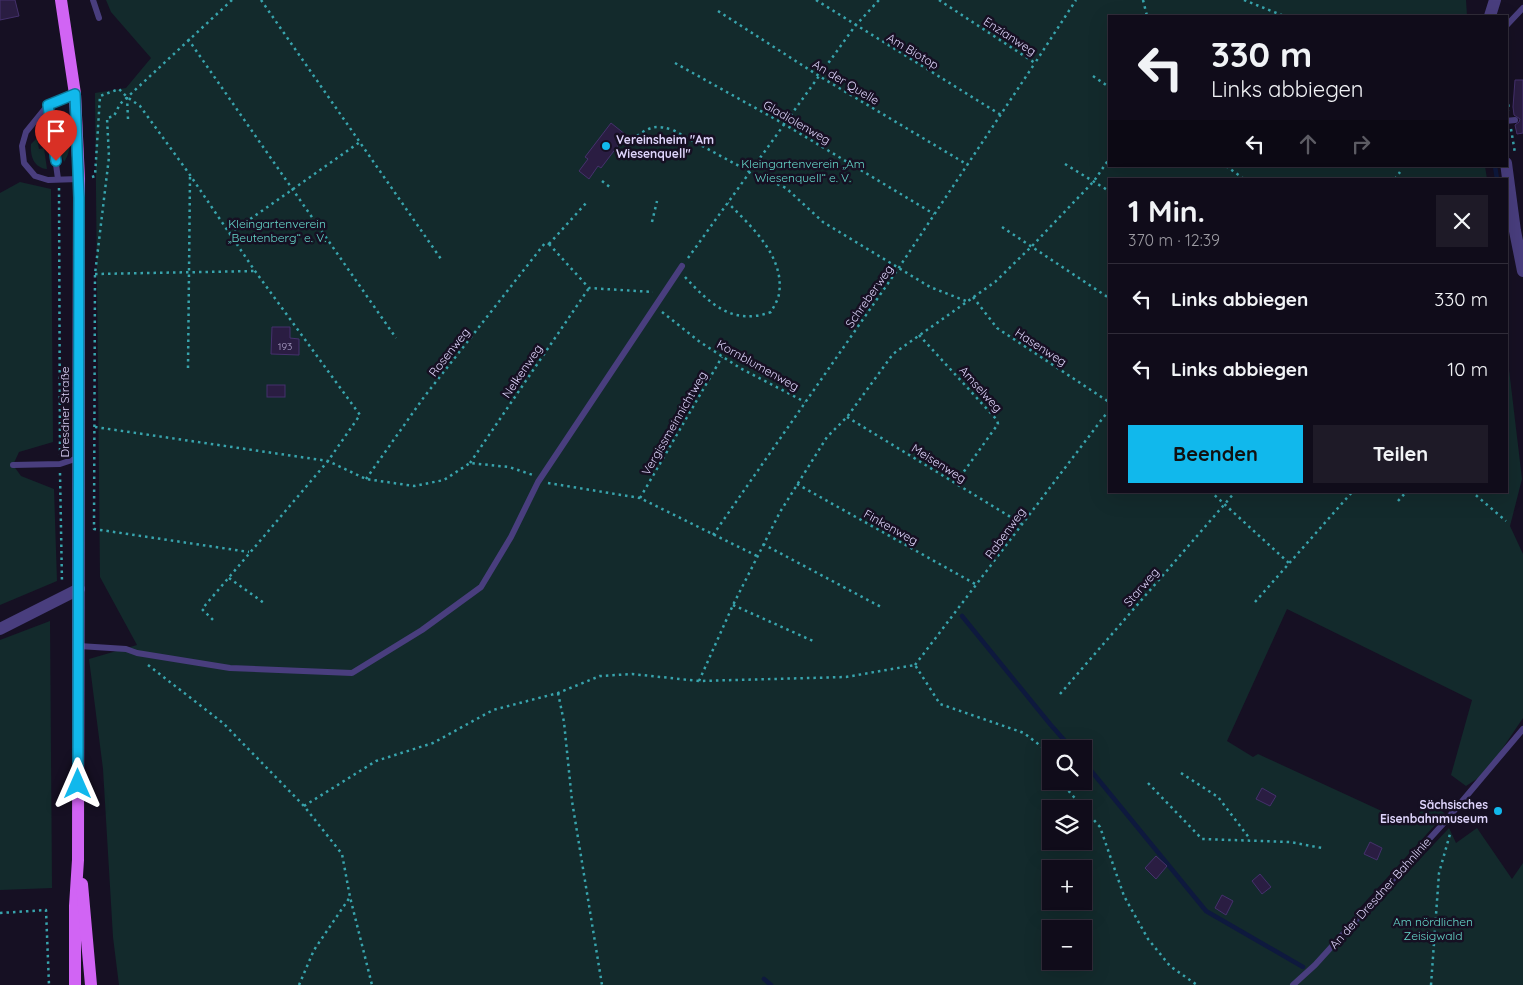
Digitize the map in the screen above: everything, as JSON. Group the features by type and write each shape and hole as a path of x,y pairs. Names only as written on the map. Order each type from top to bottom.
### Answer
{"main road":[{"name":"Dresdner Straße","path":"61,0 75,94 79,179 78,860"},
{"path":"75,985 74,906 78,860"},
{"path":"78,860 91,985"}],"street":[{"path":"1490,15 1495,0"},
{"path":"1511,158 1515,231 1523,271"},
{"path":"0,629 79,589"}],"lane":[{"path":"93,0 99,18"},
{"path":"1508,24 1523,8"},
{"path":"75,94 48,105 26,132 22,146 24,163 35,176 58,180 79,179"},
{"path":"48,105 58,180"},
{"path":"79,646 126,649 137,653 230,668 352,672 422,630 480,586 511,537 540,480 681,268"},
{"path":"13,465 60,464 78,458"},
{"name":"An der Dresdner Bahnlinie","path":"1293,985 1316,965 1442,825 1523,729"}],"path":[{"path":"232,0 127,97 120,104 114,116 107,118 109,157 95,274 94,529 249,552"},
{"path":"261,0 440,259"},
{"name":"Am Biotop","path":"816,0 1001,115"},
{"path":"728,203 754,228 768,248 780,278 779,296 771,312 757,317 741,316 726,312 704,298 681,268 855,26 879,0"},
{"name":"Enzianweg","path":"939,0 1035,63 1076,0"},
{"path":"1143,0 1147,15"},
{"path":"1244,0 1282,15"},
{"name":"An der Quelle","path":"718,11 819,76 968,164"},
{"path":"188,39 396,338"},
{"name":"Gladiolenweg","path":"675,63 784,124 934,214"},
{"name":"Schreberweg","path":"713,535 898,269 1035,63"},
{"path":"1093,76 1108,86"},
{"path":"79,179 95,176 100,96 119,89 140,106 190,175 255,271 360,415 328,461 202,609 213,620"},
{"path":"127,97 128,119"},
{"path":"1508,102 1511,158"},
{"path":"637,136 647,128 663,127 673,130 750,172 786,188 823,222 898,269 930,287 967,301"},
{"path":"229,234 360,142"},
{"path":"698,681 733,605 780,512 827,437 847,417 892,354 995,282 1094,181 1108,160"},
{"path":"1065,164 1108,190"},
{"path":"1227,167 1243,178"},
{"path":"1396,178 1400,172"},
{"path":"188,368 190,175"},
{"path":"58,180 62,585"},
{"path":"602,181 611,188"},
{"name":"Rosenweg","path":"366,479 424,397 545,243 549,244 587,202"},
{"path":"652,222 657,202"},
{"path":"1002,228 1108,297"},
{"path":"549,244 589,288 663,293"},
{"path":"95,274 255,271"},
{"name":"Nelkenweg","path":"470,463 589,288"},
{"name":"Hasenweg","path":"973,297 997,328 1108,401"},
{"name":"Kornblumenweg","path":"655,306 722,357 806,402"},
{"name":"Amselweg","path":"919,335 997,420 998,424 955,484"},
{"name":"Vergissmeinnichtweg","path":"640,498 722,357"},
{"name":"Rabenweg","path":"915,665 1108,411"},
{"name":"Meisenweg","path":"847,417 1022,524"},
{"path":"95,427 328,461 366,479 414,486 444,480 470,463 509,468 540,480 640,498 757,556"},
{"name":"Finkenweg","path":"797,484 977,585"},
{"path":"1212,493 1291,564"},
{"name":"Starweg","path":"1060,694 1234,493"},
{"path":"1255,602 1291,564 1351,493"},
{"path":"1398,501 1405,493"},
{"path":"1474,493 1506,520"},
{"path":"764,544 881,607"},
{"path":"229,578 264,603"},
{"path":"733,605 813,641"},
{"path":"137,653 150,666 223,723 304,806 342,854 350,897 372,985"},
{"path":"304,806 376,761 433,743 493,710 558,693 600,676 632,674 698,681 846,678 915,665 940,704 1024,733 1042,747"},
{"path":"558,693 564,722 572,801 602,985"},
{"path":"1181,772 1218,798 1250,839"},
{"path":"1148,783 1202,839 1250,839 1290,842 1322,848"},
{"path":"1068,790 1100,827 1124,896 1148,939 1170,966 1197,985"},
{"path":"1431,985 1439,873 1450,834 1442,825"},
{"path":"299,985 314,950 350,897"},
{"path":"0,913 46,910 49,985"}],"green space":[{"path":"106,0 1466,0 1467,15 1108,15 1108,167 1485,167 1487,178 1108,178 1108,493 1508,493 1508,361 1522,479 1510,526 1523,554 1523,718 1486,773 1466,786 1451,775 1472,700 1287,609 1227,741 1253,757 1258,754 1412,825 1429,798 1445,814 1356,912 1364,919 1449,828 1456,843 1477,828 1512,879 1523,863 1523,985 119,985 113,937 103,769 89,659 137,645 100,577 95,93 126,88 151,58 111,12"},
{"path":"61,114 69,115 70,139 69,152 64,162 58,144 57,126"},
{"path":"37,138 39,149 44,148 47,169 36,164 32,157 31,144"},
{"path":"20,182 51,189 53,442 19,452 13,465 21,476 54,489 57,581 0,605 0,193"},
{"path":"50,621 52,888 0,890 0,640"}],"building":[{"path":"0,0 15,0 19,16 0,20"},
{"path":"1515,80 1523,80 1523,133 1517,134 1515,125 1520,119 1514,115"},
{"name":"Vereinsheim \"Am Wiesenquell\"","path":"611,123 626,135 601,168 598,166 589,179 579,171 588,159 585,157"},
{"path":"272,327 290,327 290,338 299,339 299,355 271,354"},
{"path":"267,385 285,385 285,397 267,397"},
{"path":"1262,788 1276,796 1270,806 1256,799"},
{"path":"1370,842 1382,848 1377,860 1364,854"},
{"path":"1156,856 1167,866 1156,879 1145,868"},
{"path":"1260,874 1271,887 1262,894 1252,881"},
{"path":"1222,895 1233,901 1226,915 1215,908"}],"waterway":[{"path":"1495,167 1497,178"},
{"path":"962,616 1064,740"},
{"path":"1092,772 1206,911 1303,967"},
{"path":"764,979 771,985"}],"place":[{"name":"Vereinsheim \"Am Wiesenquell\"","path":"606,146"},
{"name":"Sächsisches Eisenbahnmuseum","path":"1498,811"}],"route":[{"path":"56,161 48,105 75,94 79,179 78,784"}],"park label":[{"name":"Kleingartenverein „Am Wiesenquell“ e. V.","path":"803,170"},
{"name":"Kleingartenverein „Beutenberg“ e. V.","path":"277,230"},
{"name":"Am nördlichen Zeisigwald","path":"1433,928"}]}
